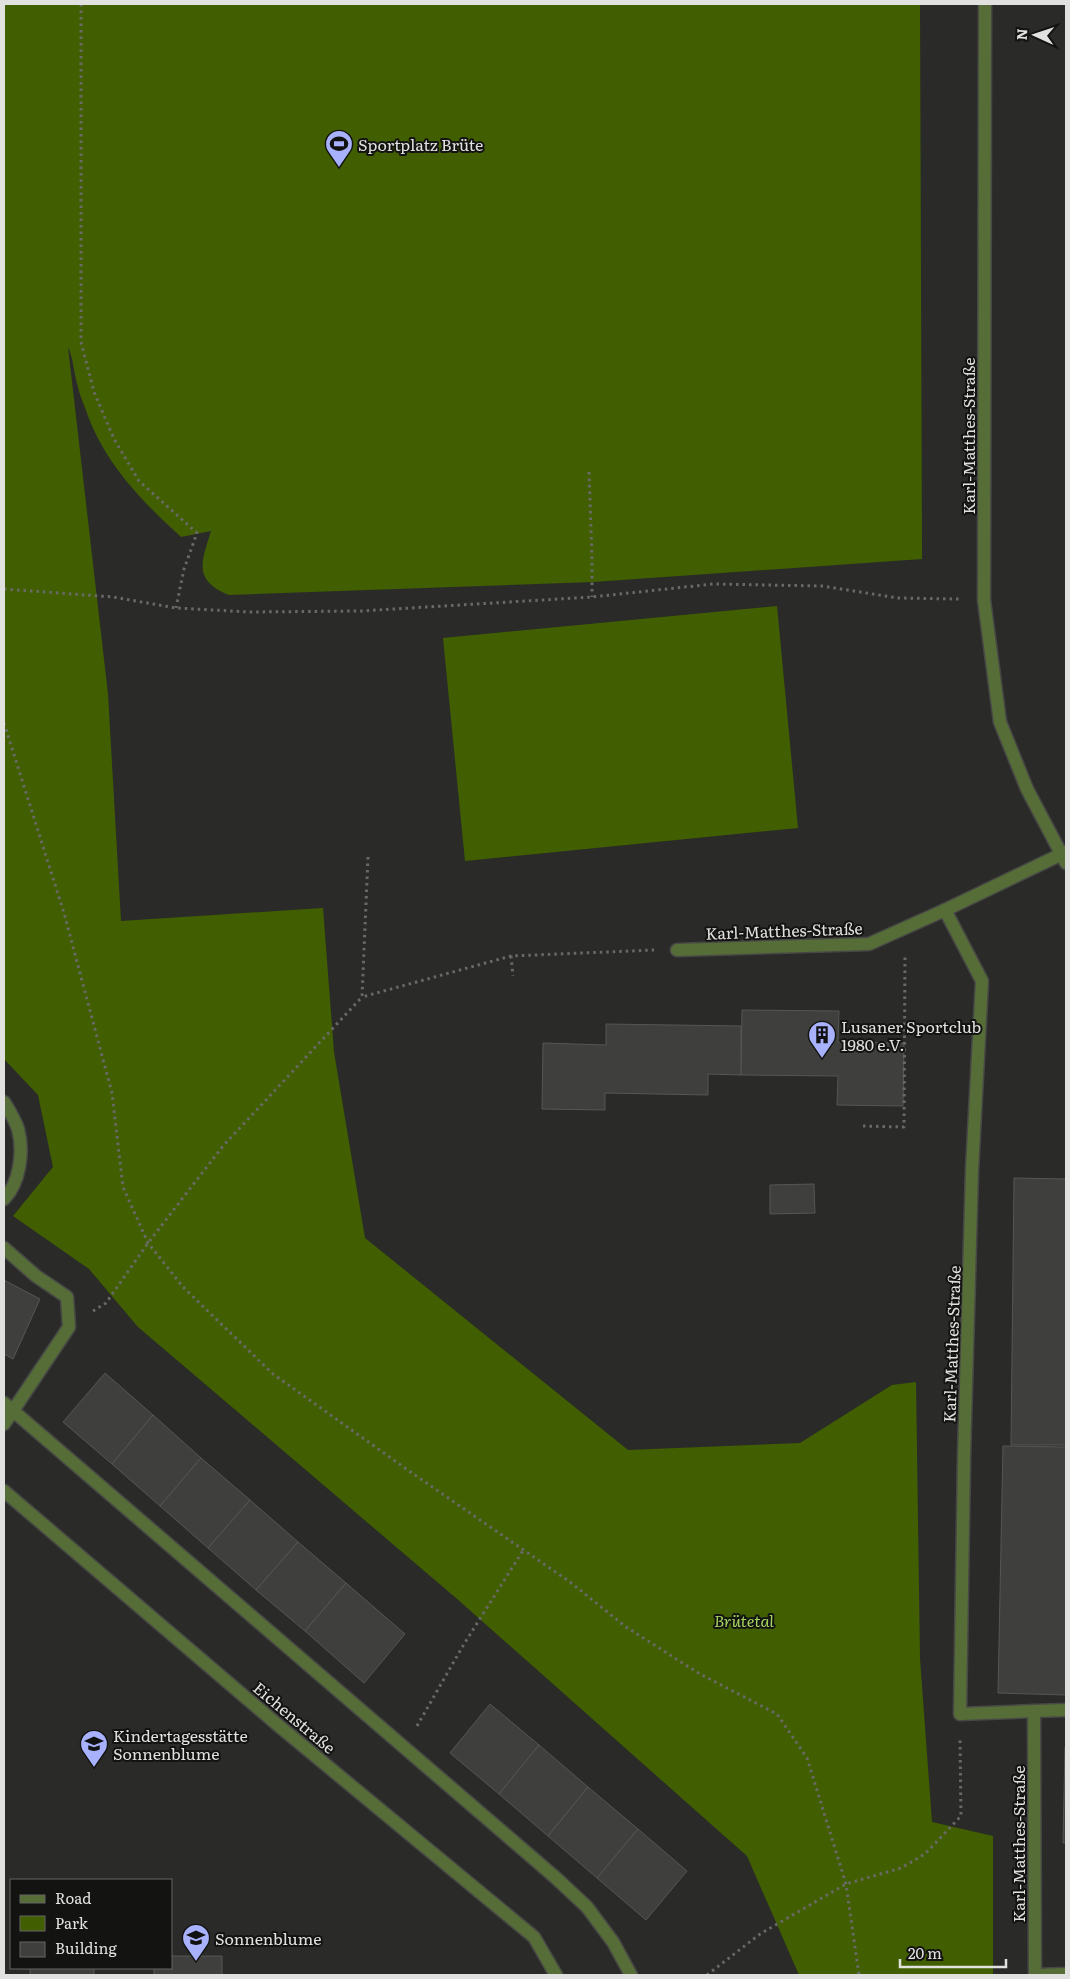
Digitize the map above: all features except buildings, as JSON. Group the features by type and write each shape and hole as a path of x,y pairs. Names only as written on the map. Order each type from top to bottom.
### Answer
{"street":[{"name":"Karl-Matthes-Straße","path":"677,950 869,944 1065,856 1027,789 1000,722 984,600 985,4"},
{"name":"Karl-Matthes-Straße","path":"945,910 982,981 972,1170 964,1456 960,1714"},
{"path":"4,1102 18,1130 21,1160 11,1192 4,1199"},
{"path":"4,1248 36,1276 67,1297 69,1327 9,1406 4,1424"},
{"path":"9,1406 588,1907 613,1942 631,1975"},
{"name":"Eichenstraße","path":"4,1491 279,1726 534,1937 556,1975"},
{"path":"960,1714 1066,1710"},
{"name":"Karl-Matthes-Straße","path":"1034,1711 1035,1975 1066,1974"}],"path":[{"path":"80,4 81,342 94,392 114,439 129,464 140,481 197,533 184,569 176,608"},
{"path":"588,472 592,597"},
{"path":"6,589 113,597 176,608 250,612 361,611 592,597 713,584 822,586 898,598 984,600"},
{"path":"4,723 64,912 112,1093 122,1187 148,1244 183,1287 273,1374 412,1473 524,1549 570,1582 626,1627 700,1674 777,1714 807,1758 846,1884 860,1975"},
{"path":"362,997 368,857"},
{"path":"863,1126 904,1127 905,954 900,931"},
{"path":"69,1327 106,1303 148,1244 223,1146 362,997 511,956 677,950"},
{"path":"511,956 513,976"},
{"path":"404,1748 464,1644 524,1549"},
{"path":"707,1975 760,1934 846,1884 901,1868 925,1854 961,1816 960,1714"}],"green space":[{"name":"Brütetal","path":"4,4 920,4 922,559 593,582 229,595 209,583 203,569 203,560 211,531 181,537 140,497 105,451 81,398 68,347 108,694 121,921 323,908 334,1052 365,1238 628,1450 800,1443 892,1385 916,1382 920,1659 932,1822 993,1836 993,1975 799,1975 747,1856 456,1598 138,1327 89,1269 13,1216 53,1167 38,1095 4,1059"},
{"path":"777,606 798,828 465,861 443,638"}],"place":[{"name":"Sportplatz Brüte","path":"339,168"},
{"name":"Lusaner Sportclub 1980 e.V.","path":"822,1059"},
{"name":"Kindertagesstätte Sonnenblume","path":"94,1768"},
{"name":"Sonnenblume","path":"196,1962"}]}
